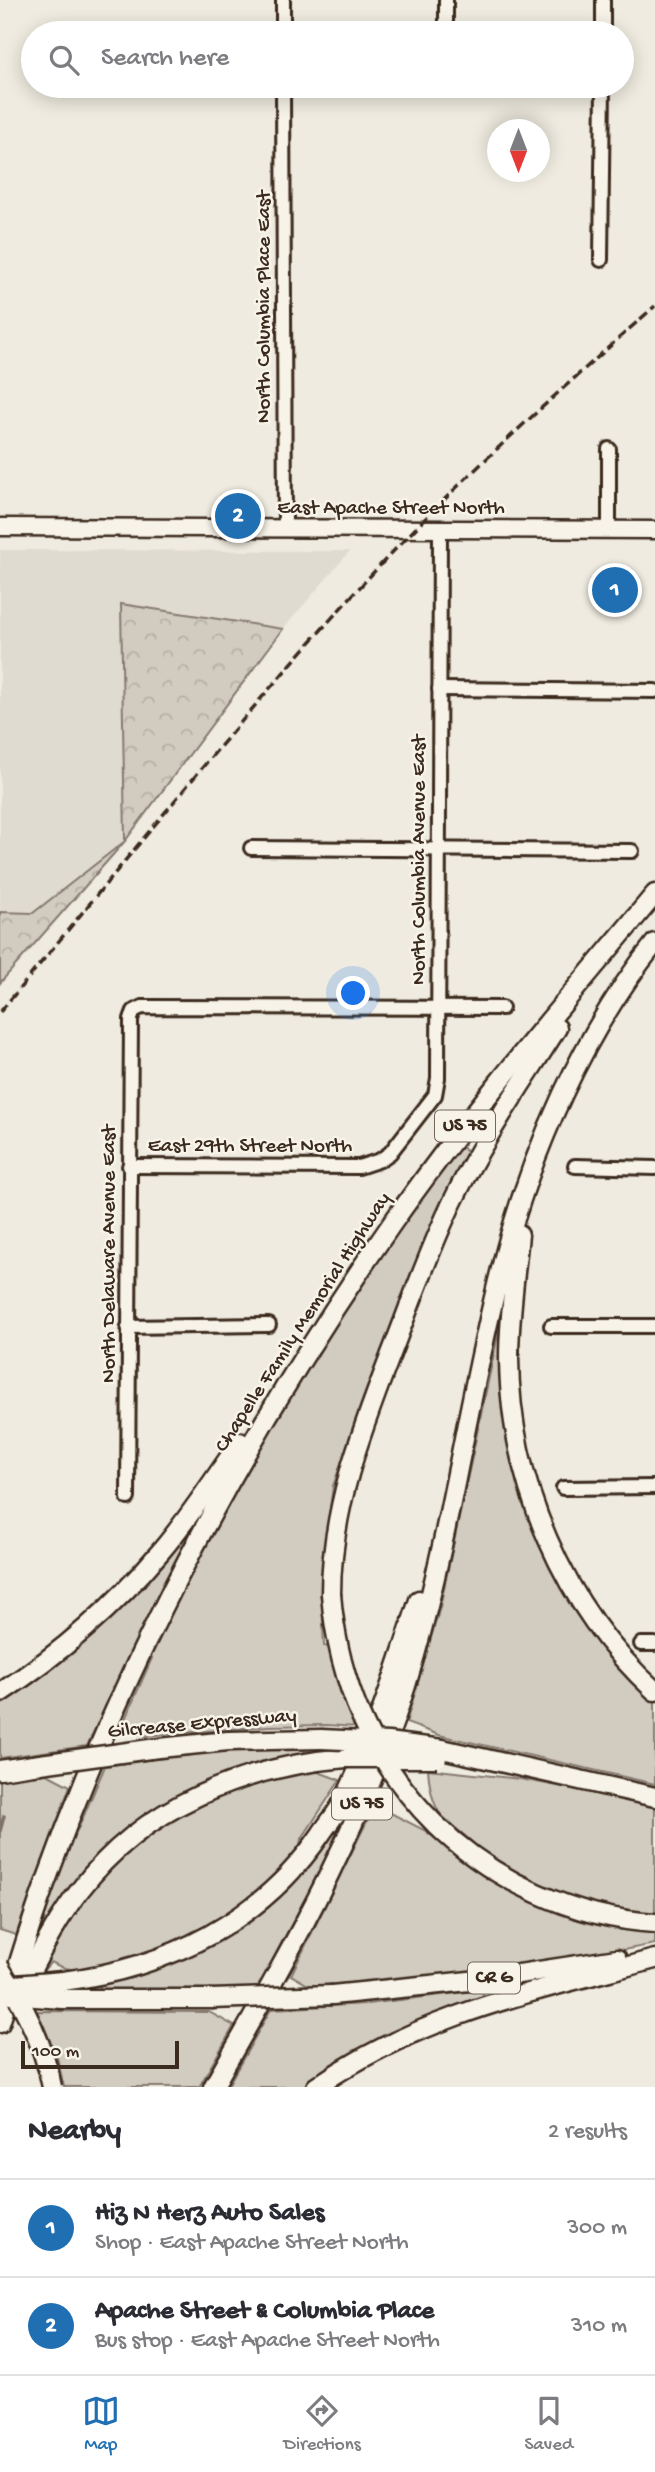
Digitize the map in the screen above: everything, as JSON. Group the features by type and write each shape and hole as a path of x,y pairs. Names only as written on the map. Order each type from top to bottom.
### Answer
{"highway":[{"name":"Chapelle Family Memorial Highway","path":"0,2023 45,1884 108,1726 237,1468 286,1384 393,1222 457,1136 655,894"},
{"name":"US 75","path":"213,2087 320,1894 361,1807 394,1722 432,1593 500,1272 523,1194 569,1084 609,1010 655,943"},
{"path":"600,960 479,1151 451,1205 375,1396 348,1472 336,1530 331,1594 344,1675 358,1712 384,1762 399,1784 435,1824 481,1863 543,1895 600,1915 655,1923"},
{"path":"523,1194 509,1334 509,1360 513,1414 524,1472 545,1533 573,1589 606,1637 655,1691"},
{"path":"0,1693 77,1636 118,1598 162,1550 340,1301"},
{"path":"0,1986 89,1978 171,1955 206,1939 242,1915 277,1886 309,1851 344,1801 382,1710 452,1497"},
{"name":"Gilcrease Expressway","path":"0,1770 228,1741 321,1739 388,1742 441,1754"},
{"path":"0,2030 66,1909 112,1855 160,1817 206,1791 256,1773 312,1760 441,1754 495,1759 655,1797"},
{"name":"CR G","path":"0,1995 102,2001 332,1995 530,1973 655,1951"},
{"path":"316,2087 362,2058 431,2024 487,2003 655,1959"},
{"path":"0,1968 36,2033 52,2087"}],"main road":[{"name":"East Apache Street North","path":"0,527 655,530"}],"street":[{"path":"283,0 283,21"},
{"path":"446,0 446,21"},
{"path":"603,0 603,21"},
{"name":"North Columbia Place East","path":"284,98 285,529"},
{"path":"601,260 603,98"},
{"path":"609,449 609,530"},
{"name":"North Columbia Avenue East","path":"372,1164 390,1153 435,1095 438,1078 441,849 440,530"},
{"path":"439,689 655,691"},
{"path":"251,848 632,851"},
{"name":"North Delaware Avenue East","path":"128,1498 129,1166 131,1019 134,1011 142,1007 439,1008"},
{"path":"439,1008 502,1008"},
{"name":"East 29th Street North","path":"129,1166 359,1167 372,1164"},
{"path":"575,1166 655,1168"},
{"path":"128,1327 269,1325"},
{"path":"551,1326 655,1326"},
{"path":"563,1488 655,1487"},
{"path":"641,1644 655,1644"}],"shaded area":[{"path":"0,550 350,551 283,629 121,604 125,841 33,913 0,912"}],"green space":[{"path":"121,604 283,629 125,841"},
{"path":"125,841 0,983 0,912 33,913"},
{"path":"461,1146 469,1154 454,1179 333,1486 321,1577 324,1646 329,1647 342,1695 357,1727 269,1726 144,1736 121,1728 152,1658 148,1656 272,1424 351,1297"},
{"path":"499,1330 503,1330 537,1530 655,1698 655,1784 439,1735 406,1723 440,1607"},
{"path":"185,1528 190,1533 163,1584 87,1746 0,1758 0,1700"},
{"path":"304,1749 305,1753 259,1762 260,1765 237,1771 197,1788 158,1810 40,1941 35,1938 74,1835 105,1766 199,1753"},
{"path":"428,1769 520,1779 655,1804 655,1916 578,1901 507,1868 441,1815 433,1799"},
{"path":"313,1770 340,1780 301,1840 301,1847 248,1899 186,1936 134,1958 108,1966 85,1969 65,1968 51,1962 43,1971 39,1971 82,1900 108,1867 155,1827 232,1786"},
{"path":"47,1774 70,1786 16,1935 0,1930 0,1779"},
{"path":"375,1805 424,1830 481,1873 545,1905 655,1930 655,1944 560,1962 438,1976 310,1986 291,1975"},
{"path":"339,1820 345,1824 256,1991 101,1991 99,1985 181,1960 250,1919 293,1883 311,1863"},
{"path":"482,1990 484,1999 316,2079 306,2087 227,2087 271,2009 367,2004"},
{"path":"37,2011 209,2012 234,2026 199,2087 64,2087 57,2057"}],"waterway":[{"path":"0,1831 4,1816"}],"railway":[{"path":"0,1012 237,726 385,560 484,462 655,306"}],"place":[{"name":"Apache Street & Columbia Place","path":"238,516"},
{"name":"Hiz N Herz Auto Sales","path":"615,590"}]}
